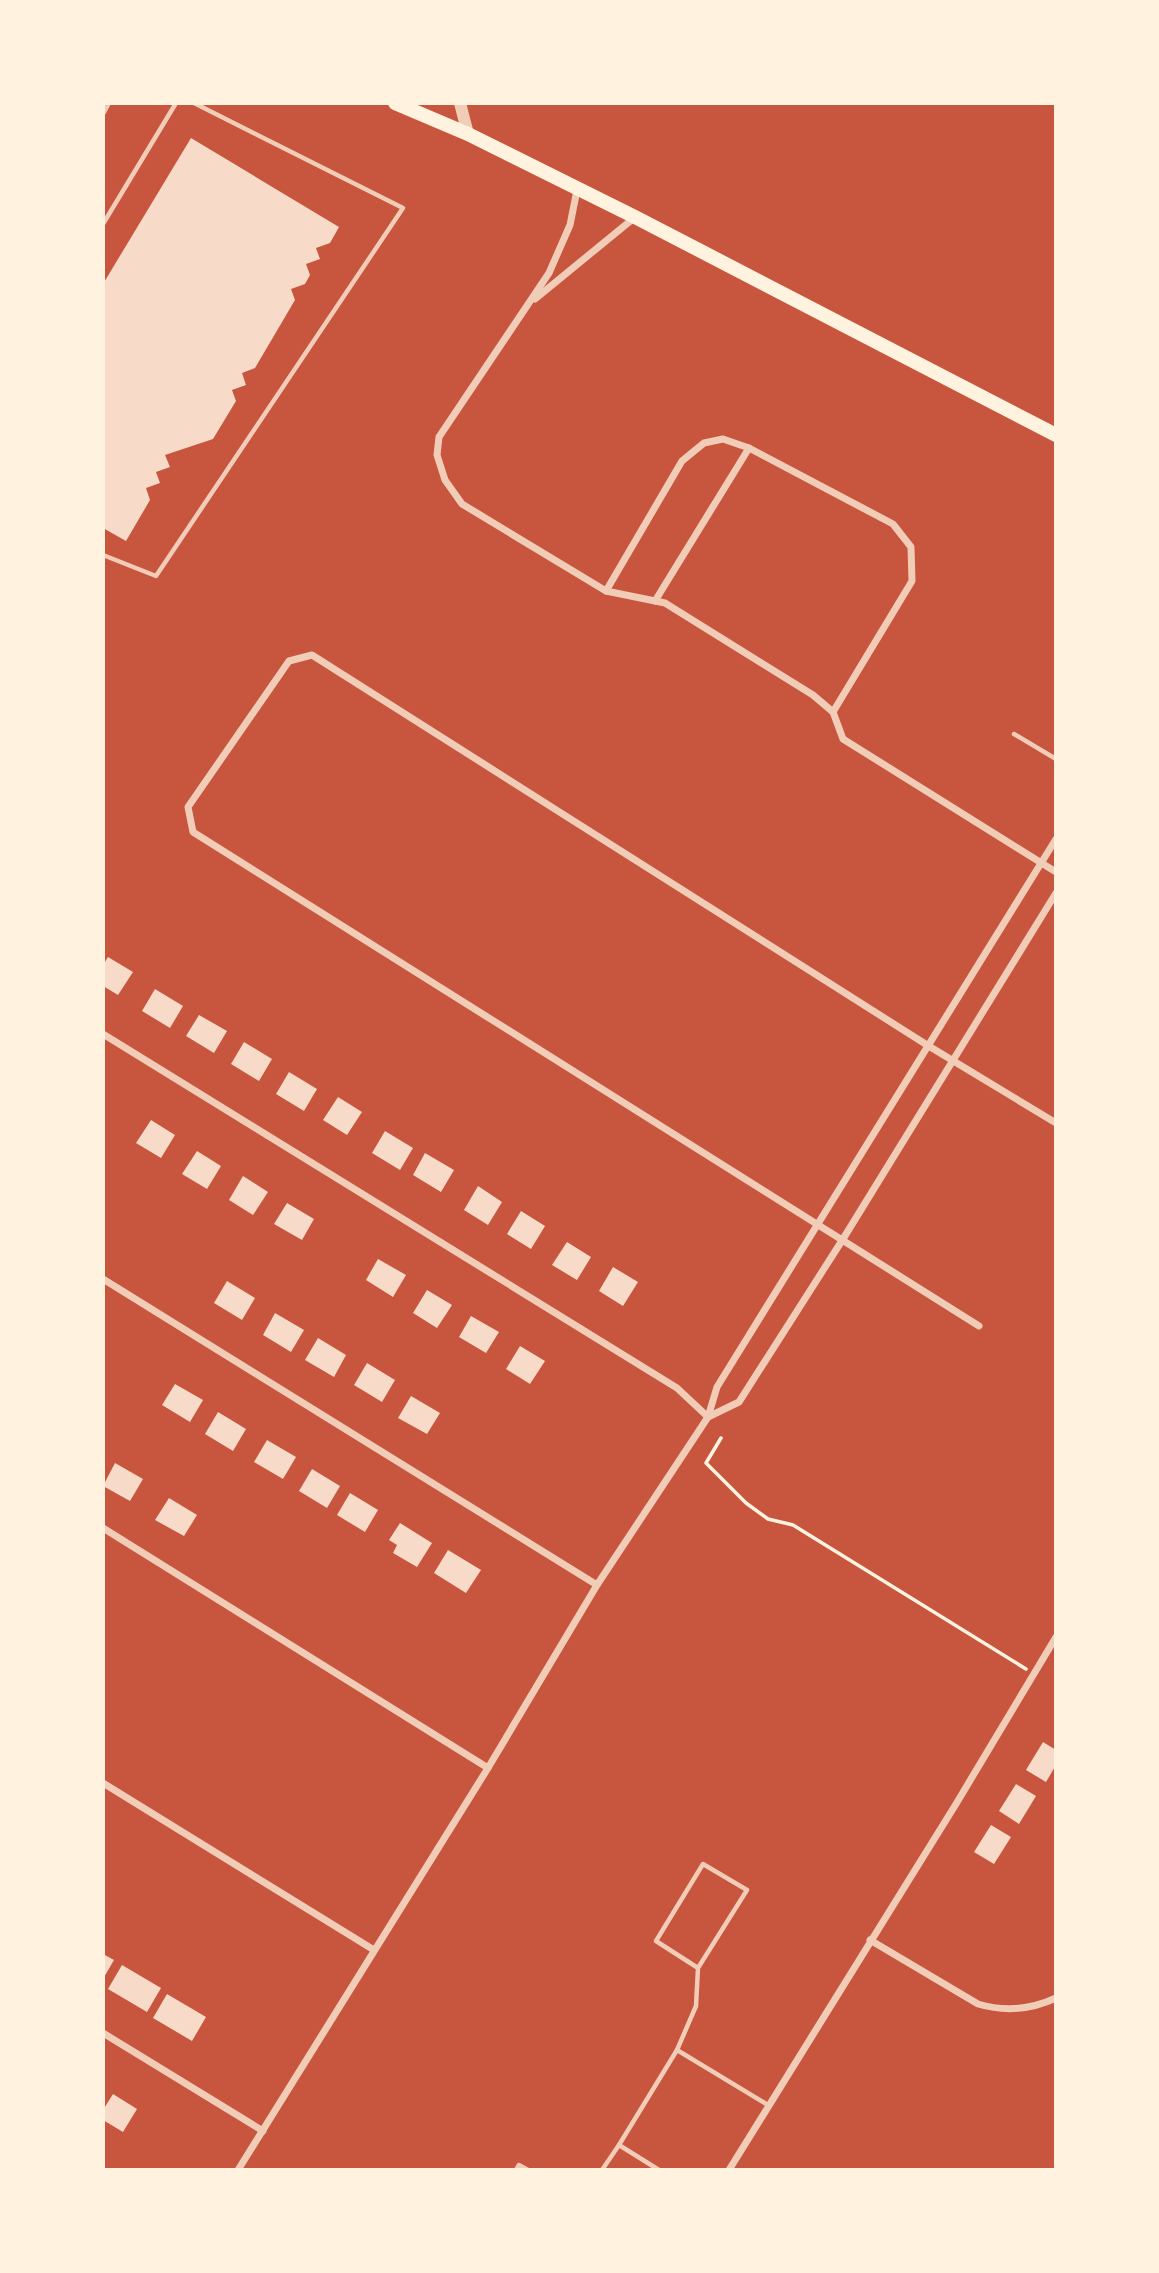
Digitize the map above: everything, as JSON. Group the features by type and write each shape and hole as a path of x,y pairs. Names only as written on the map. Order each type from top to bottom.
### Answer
{"main road":[{"path":"395,103 468,134 635,217 1056,435"}],"street":[{"path":"460,103 468,134"},
{"path":"577,190 565,237 549,273 439,437 437,455 445,480 462,504 606,591 665,603 813,695 833,712 844,739 1056,873"},
{"path":"529,304 635,217"},
{"path":"606,591 682,461 704,443 723,439 749,448 893,524 911,547 912,581 833,712"},
{"path":"655,601 749,448"},
{"path":"979,1326 193,832 188,807 289,661 312,655 927,1045 1056,1123"},
{"path":"239,2170 488,1768 597,1585 708,1417 717,1387 1056,839"},
{"path":"708,1417 739,1402 843,1239 1056,893"},
{"path":"103,1034 677,1388 708,1417"},
{"path":"103,1279 597,1585"},
{"path":"103,1528 488,1768"},
{"path":"729,2170 1056,1637"},
{"path":"103,1783 374,1951"},
{"path":"870,1940 961,1996 986,2007 1018,2010 1041,2005 1056,1998"},
{"path":"103,2032 263,2131"}],"lane":[{"path":"103,114 109,103"},
{"path":"103,224 106,214 176,103"},
{"path":"103,555 156,576 403,208 194,103"},
{"path":"1014,734 1056,759"},
{"path":"602,2170 677,2049 696,2006 698,1968 747,1890 704,1864 656,1941 698,1968"},
{"path":"677,2049 768,2105"},
{"path":"619,2145 659,2170"},
{"path":"516,2170 519,2165 528,2170"}],"path":[{"path":"722,1438 706,1464 746,1503 768,1519 793,1525 1033,1674"}],"building":[{"path":"191,138 339,227 330,243 316,248 320,259 306,264 310,275 305,284 291,289 295,300 255,368 242,373 246,385 232,390 236,401 213,439 165,455 170,467 156,472 160,483 146,488 150,500 126,541 103,528 103,284"},
{"path":"108,957 133,972 118,995 103,986 103,965"},
{"path":"155,989 183,1006 170,1028 142,1011"},
{"path":"199,1015 227,1031 214,1053 186,1036"},
{"path":"244,1042 272,1059 259,1081 231,1064"},
{"path":"289,1072 317,1089 304,1111 276,1094"},
{"path":"338,1097 362,1112 347,1135 323,1120"},
{"path":"151,1120 175,1135 161,1158 136,1143"},
{"path":"385,1131 413,1148 400,1170 372,1153"},
{"path":"197,1151 221,1166 207,1189 182,1174"},
{"path":"425,1153 454,1170 441,1192 413,1175"},
{"path":"243,1176 268,1192 253,1215 229,1200"},
{"path":"478,1186 502,1202 488,1225 464,1210"},
{"path":"287,1203 314,1219 302,1240 274,1224"},
{"path":"521,1211 545,1226 531,1249 507,1234"},
{"path":"567,1242 591,1257 577,1280 552,1265"},
{"path":"378,1259 406,1275 393,1297 366,1280"},
{"path":"613,1267 638,1282 623,1306 599,1291"},
{"path":"227,1281 255,1298 242,1320 214,1303"},
{"path":"427,1290 452,1305 437,1328 413,1313"},
{"path":"275,1313 304,1330 291,1352 263,1335"},
{"path":"471,1316 499,1332 486,1353 459,1337"},
{"path":"318,1338 346,1355 334,1377 305,1360"},
{"path":"520,1346 545,1361 530,1384 506,1369"},
{"path":"367,1363 395,1380 382,1402 354,1385"},
{"path":"175,1384 203,1400 190,1422 162,1405"},
{"path":"411,1396 440,1413 427,1434 398,1418"},
{"path":"218,1412 246,1429 233,1451 205,1434"},
{"path":"267,1440 296,1457 283,1479 254,1462"},
{"path":"115,1463 143,1479 130,1501 103,1486"},
{"path":"312,1469 340,1486 327,1508 299,1491"},
{"path":"350,1493 378,1510 365,1532 337,1515"},
{"path":"169,1498 197,1515 184,1536 155,1520"},
{"path":"400,1523 432,1543 417,1567 393,1553 397,1545 389,1540"},
{"path":"448,1550 481,1570 466,1593 434,1573"},
{"path":"1043,1742 1056,1750 1056,1765 1046,1782 1026,1770"},
{"path":"1016,1784 1036,1796 1019,1824 999,1811"},
{"path":"991,1825 1011,1837 994,1864 974,1852"},
{"path":"103,1954 114,1960 103,1979"},
{"path":"122,1965 161,1988 147,2012 108,1989"},
{"path":"167,1994 206,2017 192,2041 153,2018"},
{"path":"113,2094 137,2109 123,2132 103,2120 103,2110"}]}
